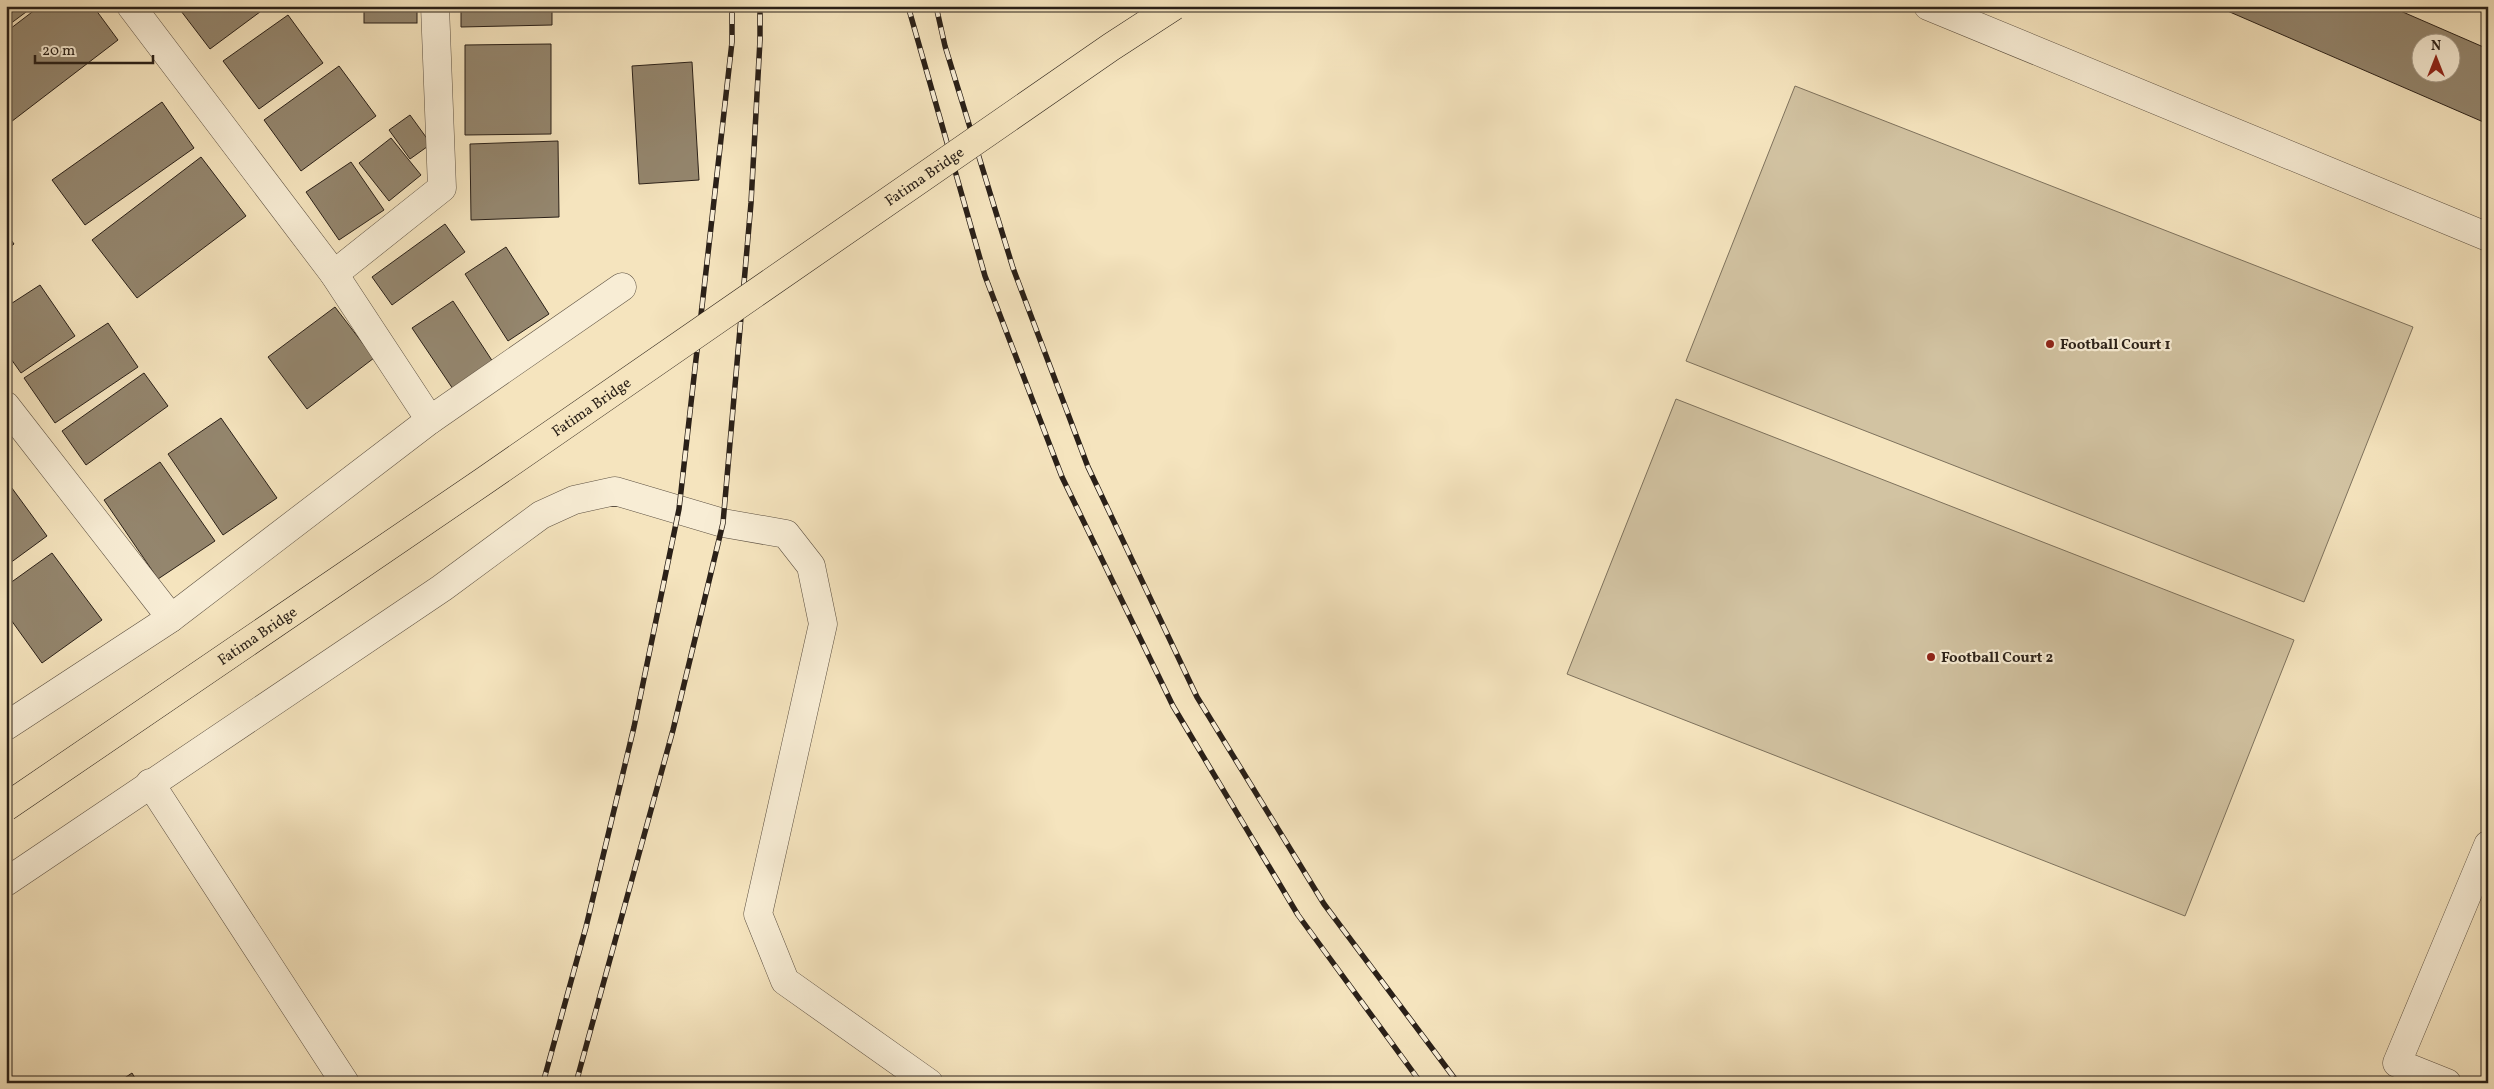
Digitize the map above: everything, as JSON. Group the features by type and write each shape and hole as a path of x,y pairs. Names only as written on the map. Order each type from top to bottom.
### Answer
{"main road":[{"name":"Fatima Bridge","path":"6,807 484,481 1111,47 1174,6"}],"street":[{"path":"131,6 334,274 430,420"},
{"path":"334,274 442,188 435,6"},
{"path":"1928,6 2488,237"},
{"path":"6,726 171,618 430,420 622,287"},
{"path":"6,406 171,618"},
{"path":"6,882 150,783 434,594 541,515 574,500 615,491 723,523 786,534 811,566 823,624 758,914 785,981 928,1083"},
{"path":"150,783 345,1083"},
{"path":"2447,1083 2397,1063 2488,845"}],"shaded area":[{"name":"Football Court 1","path":"1795,86 2413,327 2304,602 1686,361"},
{"name":"Football Court 2","path":"1676,399 2294,640 2185,916 1567,674"}],"building":[{"path":"6,6 34,6 6,27"},
{"path":"40,6 93,6 118,40 7,125 6,32"},
{"path":"188,6 268,6 210,49 181,11"},
{"path":"364,6 417,6 417,23 364,23"},
{"path":"461,6 552,6 552,25 461,27"},
{"path":"2216,6 2389,6 2449,32 2412,32 2412,82 2462,82 2462,38 2488,49 2488,124"},
{"path":"288,15 323,63 259,109 223,61"},
{"path":"551,44 551,134 465,135 465,45"},
{"path":"692,62 699,180 639,184 632,66"},
{"path":"339,66 376,116 301,171 264,120"},
{"path":"162,102 194,148 85,225 52,180"},
{"path":"410,115 431,144 410,159 389,130"},
{"path":"391,138 421,175 389,201 359,163"},
{"path":"558,141 559,217 471,220 470,144"},
{"path":"201,157 246,216 137,298 92,240"},
{"path":"351,162 384,210 339,240 306,192"},
{"path":"445,224 465,252 392,305 372,277"},
{"path":"6,233 14,244 6,250"},
{"path":"506,247 549,314 508,341 465,274"},
{"path":"40,285 75,336 21,373 6,352 6,307"},
{"path":"453,301 493,362 453,389 412,328"},
{"path":"335,307 374,358 307,409 268,357"},
{"path":"108,323 138,367 55,423 24,378"},
{"path":"144,373 168,406 86,465 62,431"},
{"path":"221,418 277,498 223,535 168,454"},
{"path":"160,462 215,541 158,579 104,500"},
{"path":"6,480 47,536 6,566"},
{"path":"52,553 102,620 42,663 6,613 6,586"},
{"path":"132,1073 138,1083 117,1083"}],"railway":[{"path":"543,1083 586,927 634,727 679,509 732,42 732,6"},
{"path":"576,1083 673,730 723,523 751,203 760,40 760,6"},
{"path":"908,6 985,276 1062,477 1173,706 1298,915 1421,1083"},
{"path":"936,6 945,46 1013,268 1088,467 1197,697 1324,904 1458,1083"}],"place":[{"name":"Football Court 1","path":"2050,344"},
{"name":"Football Court 2","path":"1931,657"}]}
